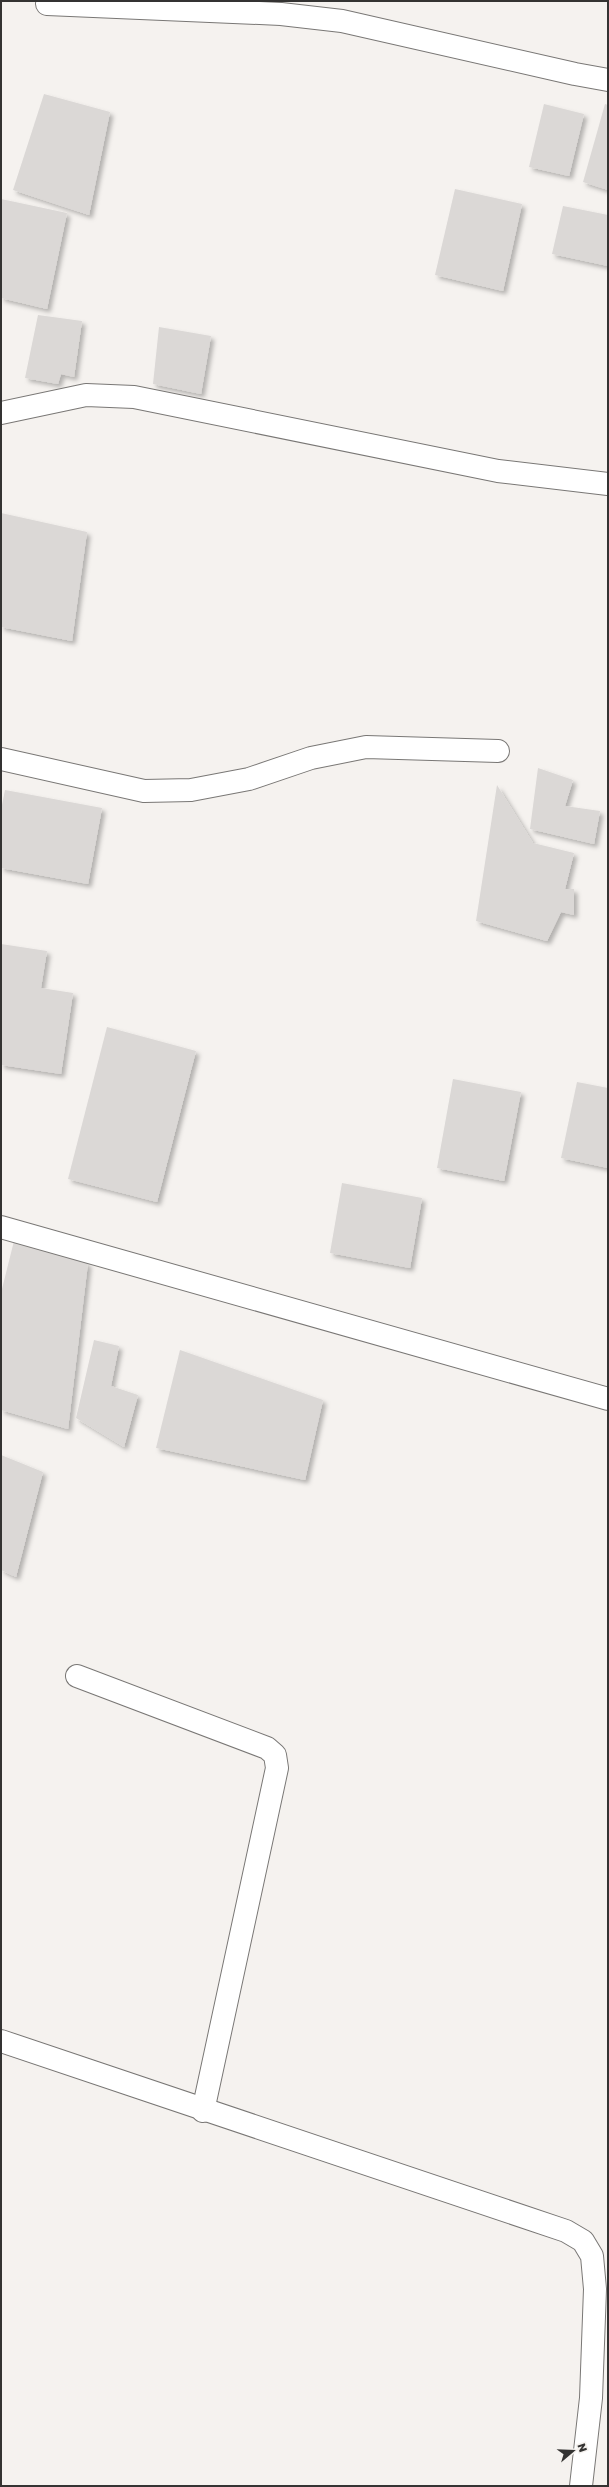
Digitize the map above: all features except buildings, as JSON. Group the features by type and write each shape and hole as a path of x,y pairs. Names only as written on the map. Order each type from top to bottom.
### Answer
{"street":[{"path":"48,4 280,14 342,21 567,73 608,80"},
{"path":"1,413 86,395 134,397 498,471 608,484"},
{"path":"1,759 144,791 191,790 249,779 311,758 366,747 498,752"},
{"path":"1,1227 608,1399"},
{"path":"76,1676 261,1746 275,1755 276,1768 203,2111"},
{"path":"1,2041 203,2111 566,2231 583,2242 592,2256 595,2289 591,2398 581,2486"}]}
